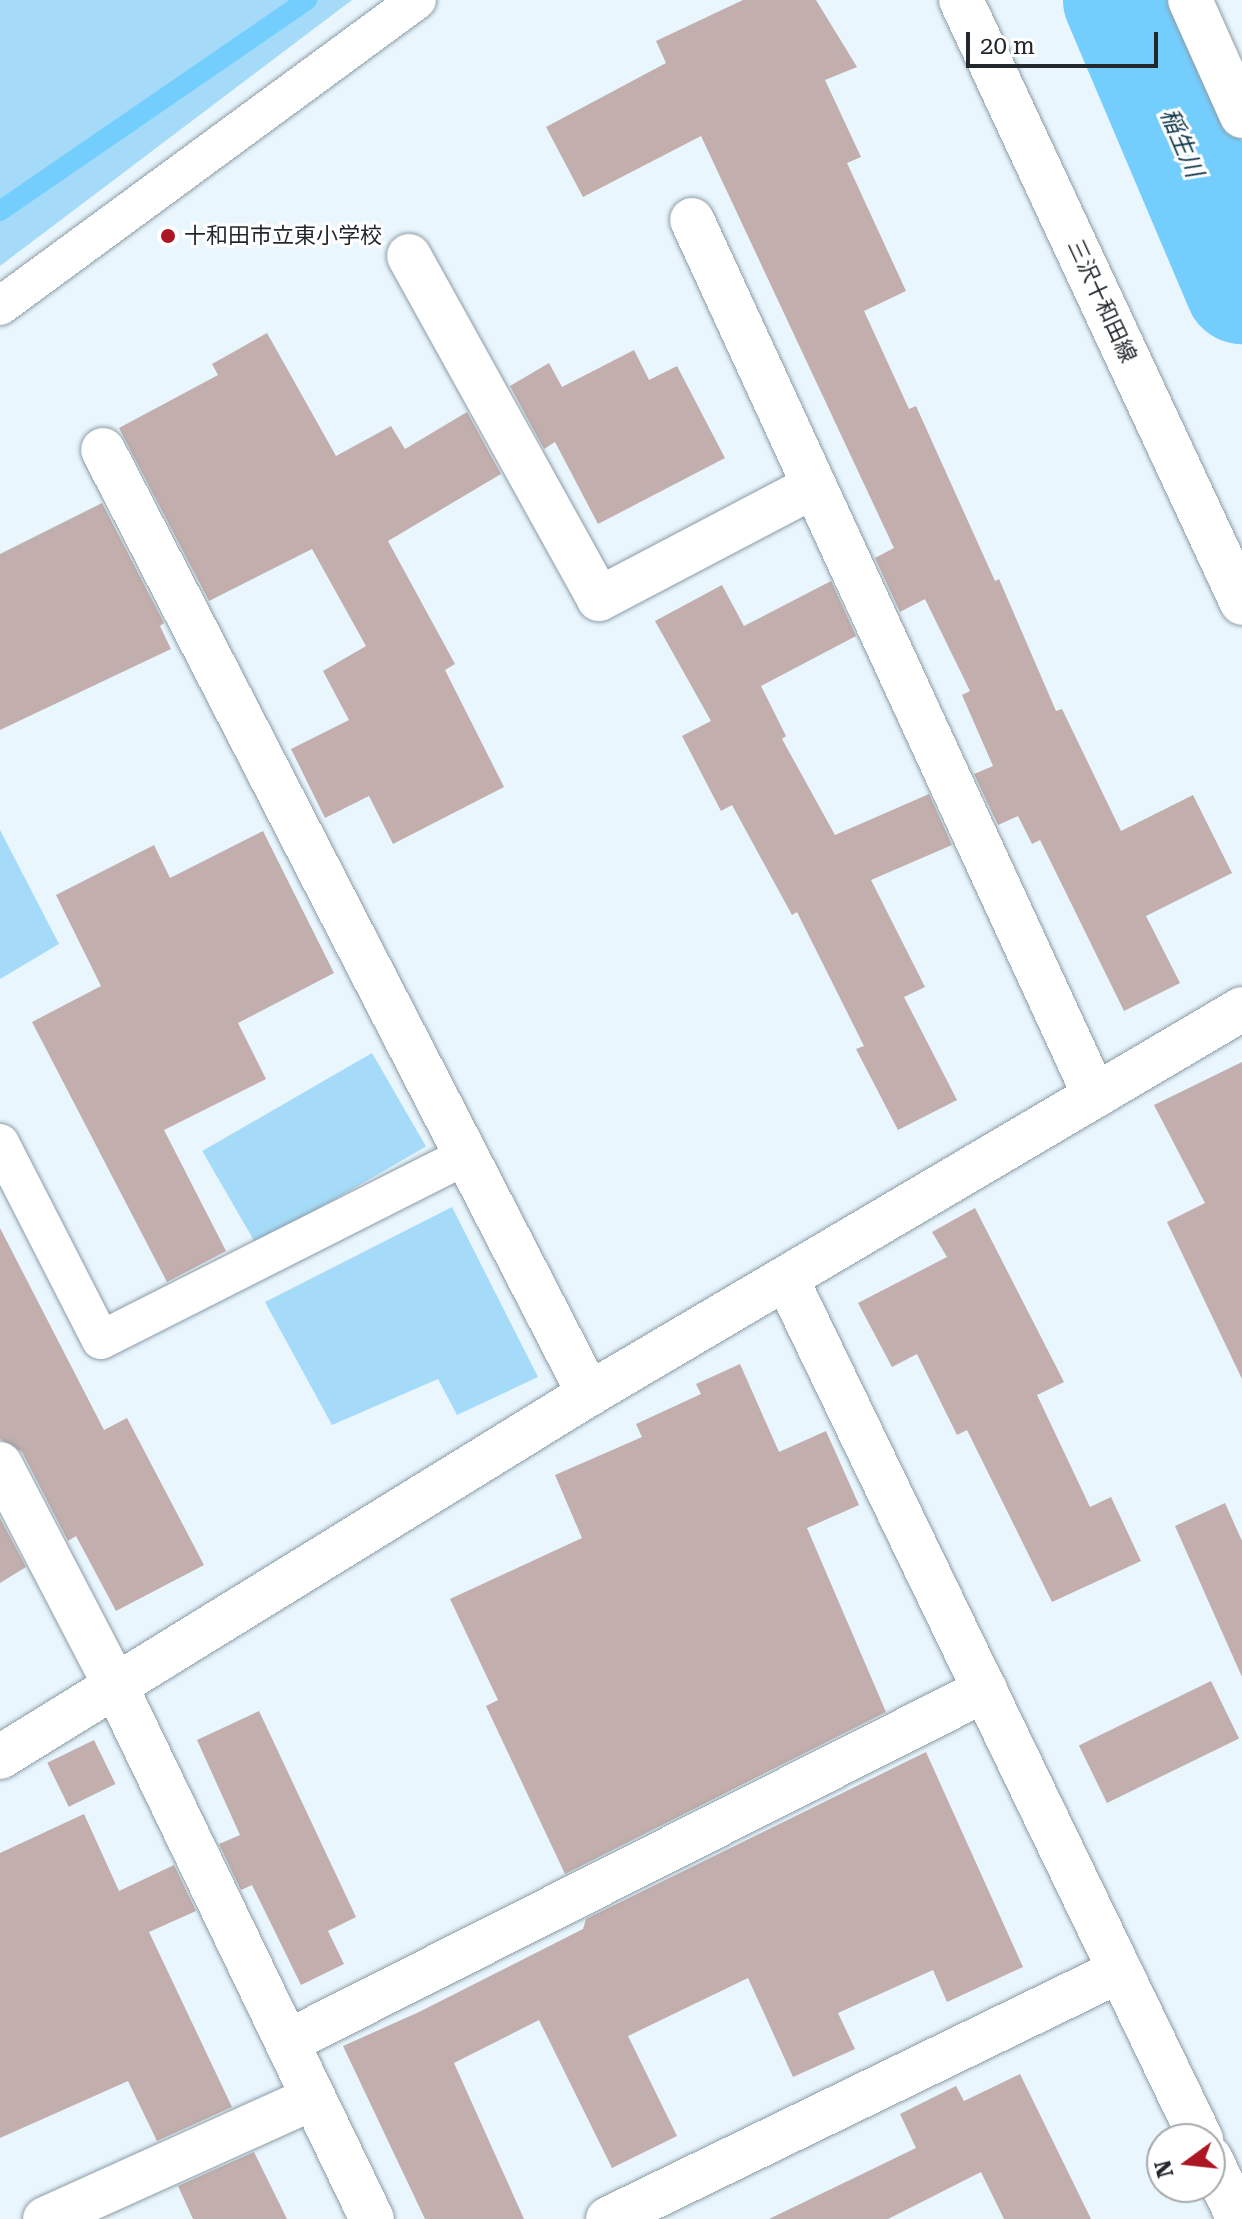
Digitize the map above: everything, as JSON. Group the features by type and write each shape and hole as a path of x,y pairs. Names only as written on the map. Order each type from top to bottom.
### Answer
{"street":[{"name":"三沢十和田線","path":"961,0 1242,603"},
{"path":"1190,0 1242,116"},
{"path":"692,220 1095,1096"},
{"path":"409,256 599,599 814,486"},
{"path":"103,450 589,1394"},
{"path":"0,1757 117,1689 589,1394 1242,1009"},
{"path":"787,1280 1193,2123"},
{"path":"0,1464 117,1689 372,2219"},
{"path":"287,2042 985,1690"},
{"path":"608,2219 1119,1971"},
{"path":"45,2219 313,2098"},
{"path":"1226,2192 1239,2219"}],"lane":[{"path":"0,306 417,0"},
{"path":"0,1143 101,1340 466,1156"}],"shaded area":[{"path":"0,0 352,0 0,266"},
{"path":"0,830 59,944 0,979"},
{"path":"372,1053 426,1147 256,1245 202,1151"},
{"path":"452,1207 538,1377 457,1415 438,1379 332,1425 265,1302"}],"building":[{"path":"743,0 816,0 857,67 825,80 861,157 847,163 906,291 864,311 909,409 916,406 995,581 999,579 1056,711 1062,709 1121,831 1193,795 1232,873 1146,916 1180,983 1124,1011 1040,840 1032,844 1018,816 998,825 974,774 993,766 962,695 970,691 925,599 900,612 875,558 894,548 701,136 583,197 546,127 666,63 656,41"},
{"path":"267,333 336,456 391,426 405,449 467,412 501,474 388,541 455,664 445,670 504,787 393,844 369,796 325,818 291,749 349,720 323,671 366,646 312,549 209,601 119,428 218,375 212,364"},
{"path":"634,350 649,380 677,366 725,458 598,524 555,442 544,449 510,386 549,363 562,387"},
{"path":"102,503 164,623 160,626 171,649 0,730 0,554"},
{"path":"831,581 856,636 761,686 786,736 782,739 835,835 929,794 952,845 871,880 925,987 904,997 957,1100 898,1130 856,1049 864,1046 797,912 792,915 732,805 721,811 682,736 711,721 655,621 722,585 744,626"},
{"path":"263,831 334,973 238,1023 266,1079 164,1130 226,1251 167,1282 32,1022 101,986 56,895 154,845 170,878"},
{"path":"1242,1062 1242,1379 1167,1222 1205,1203 1154,1105"},
{"path":"975,1208 1064,1382 1037,1395 1090,1507 1111,1497 1141,1561 1052,1602 967,1430 957,1435 917,1354 892,1367 858,1303 947,1257 932,1232"},
{"path":"0,1228 104,1430 127,1418 204,1565 116,1611 76,1536 68,1541 22,1452 0,1439"},
{"path":"740,1364 779,1452 826,1431 859,1505 807,1528 886,1712 565,1874 486,1706 498,1700 450,1599 582,1538 555,1475 642,1437 636,1424 701,1394 696,1384"},
{"path":"1225,1503 1242,1541 1242,1677 1175,1526"},
{"path":"0,1518 26,1567 0,1583"},
{"path":"1211,1681 1239,1739 1107,1803 1079,1745"},
{"path":"259,1711 356,1917 328,1931 344,1964 301,1985 252,1885 241,1890 219,1844 240,1835 197,1740"},
{"path":"94,1740 115,1784 69,1807 47,1763"},
{"path":"926,1752 1023,1967 947,2002 933,1970 838,2013 855,2049 793,2077 748,1978 628,2036 677,2136 612,2168 539,2020 454,2063 524,2219 425,2219 343,2046 419,2012 583,1929 586,1919"},
{"path":"84,1814 119,1891 174,1865 196,1911 149,1932 232,2107 157,2141 128,2081 0,2138 0,1853"},
{"path":"1020,2074 1091,2219 1004,2219 981,2172 888,2219 769,2219 916,2148 900,2114 956,2086 964,2101"},
{"path":"254,2152 287,2219 193,2219 178,2186"}],"waterway":[{"path":"0,211 307,0"},
{"name":"稲生川","path":"1120,0 1242,287"}],"place":[{"name":"十和田市立東小学校","path":"168,236"}]}
